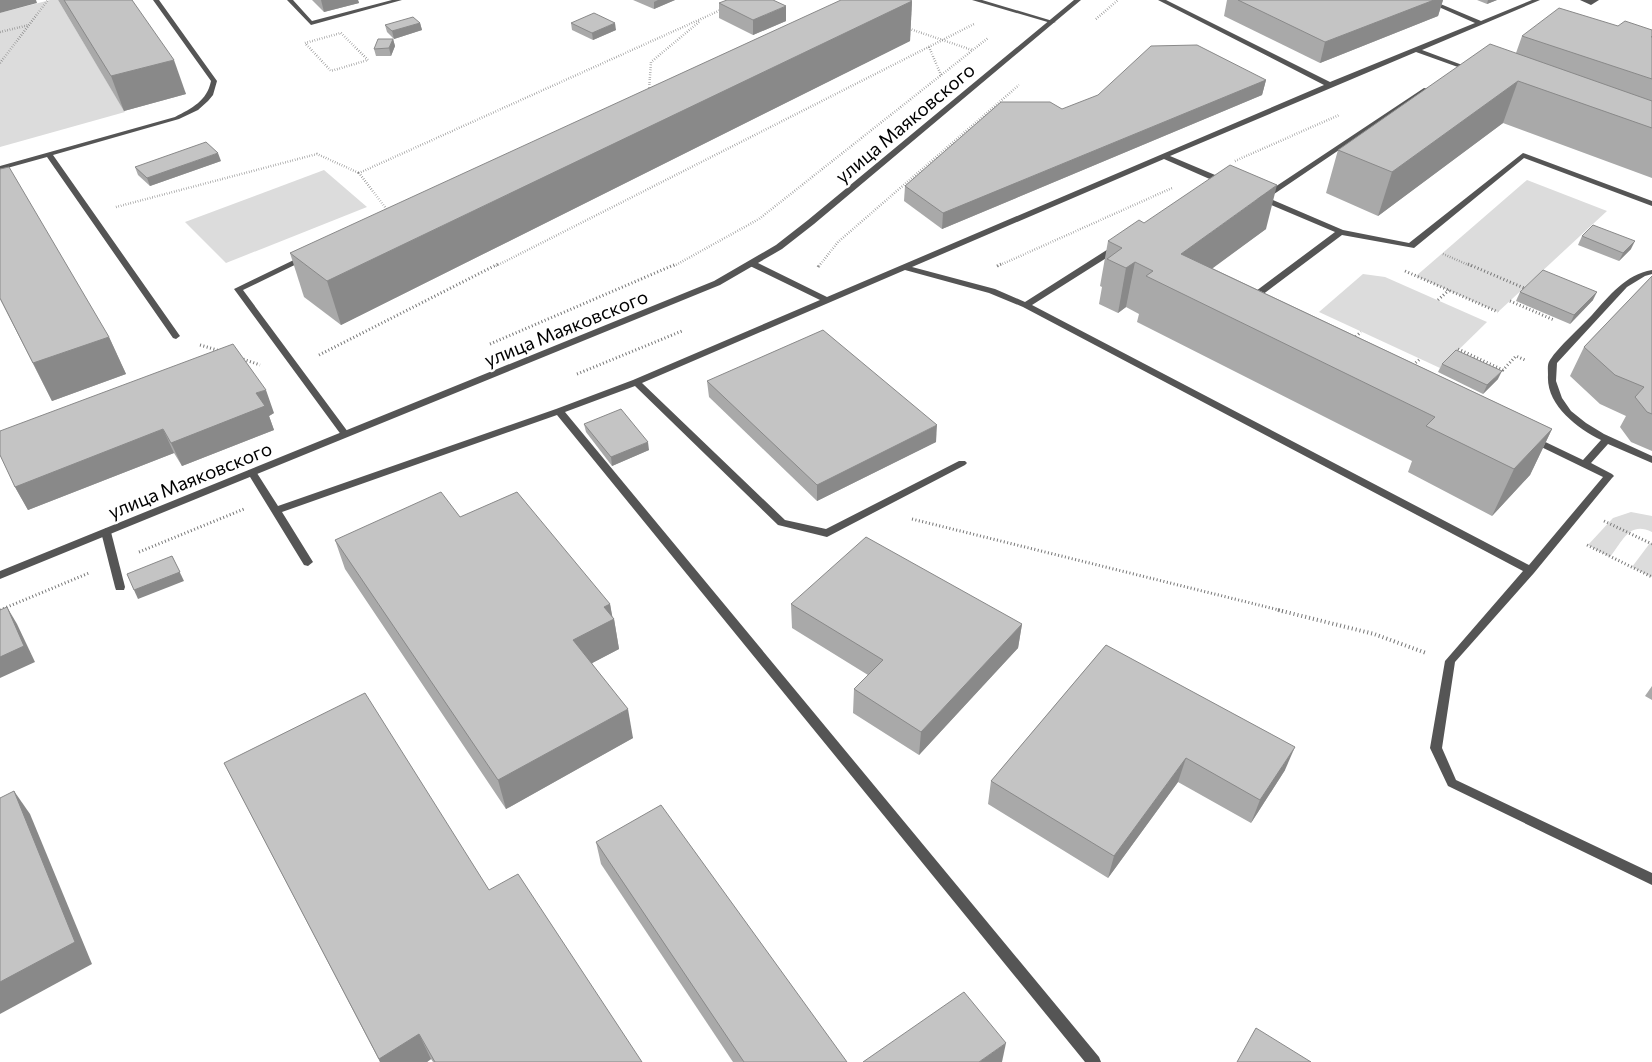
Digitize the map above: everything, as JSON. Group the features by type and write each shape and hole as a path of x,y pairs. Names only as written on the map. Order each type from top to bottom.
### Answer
{"street":[{"path":"0,168 176,118 195,110 206,100 214,90 214,81 156,0"},
{"path":"290,0 311,23 399,0"},
{"path":"975,0 1053,22"},
{"name":"улица Маяковского","path":"0,575 672,303 717,283 753,264 811,222 1078,0"},
{"path":"1161,0 1330,85"},
{"path":"1426,0 1480,24"},
{"path":"277,510 636,382 1330,85 1536,0"},
{"path":"1583,0 1592,3 1596,0"},
{"path":"1416,50 1478,72"},
{"path":"1452,72 1460,66"},
{"path":"1263,198 1436,83"},
{"path":"48,154 176,336"},
{"path":"1255,195 1341,232 1411,246 1523,155 1652,204"},
{"path":"1164,156 1226,183 1214,186"},
{"path":"1256,306 1248,301 1341,232"},
{"path":"1026,305 1124,243"},
{"path":"315,254 238,289 345,434"},
{"path":"753,264 826,300"},
{"path":"903,267 992,291 1026,305 1530,570"},
{"path":"1652,272 1642,274 1624,285 1553,362 1551,371 1554,390 1567,412 1577,422 1606,440 1652,460"},
{"path":"636,382 782,523 827,533 962,463"},
{"path":"559,411 1094,1062"},
{"path":"1524,435 1609,476 1450,661 1436,748 1452,783 1652,879"},
{"path":"1585,464 1606,440"},
{"path":"252,472 308,562"},
{"path":"106,532 120,587"}],"path":[{"path":"0,63 48,0"},
{"path":"359,173 729,6"},
{"path":"296,367 1006,8"},
{"path":"484,347 674,265 727,239 759,218 1020,13"},
{"path":"649,90 651,62 703,18"},
{"path":"0,32 29,25"},
{"path":"899,25 973,50"},
{"path":"341,33 368,60 331,70 305,43 341,33"},
{"path":"929,47 941,75"},
{"path":"90,214 317,154 359,173 393,218"},
{"path":"1415,242 1524,288"},
{"path":"1402,270 1498,312"},
{"path":"1438,300 1449,290"},
{"path":"1510,301 1580,331"},
{"path":"1349,342 1361,332"},
{"path":"176,336 228,354"},
{"path":"1458,350 1503,370 1516,356 1551,371"},
{"path":"237,357 263,366"},
{"path":"1408,370 1420,358"},
{"path":"874,509 1374,634 1450,661"},
{"path":"1581,510 1652,544"},
{"path":"1562,532 1652,577"}],"shaded area":[{"path":"50,0 58,0 125,112 0,147 0,13"},
{"path":"324,170 367,207 226,263 185,222"},
{"path":"1527,180 1607,211 1498,312 1416,276"},
{"path":"1363,274 1385,277 1487,322 1440,368 1319,312"},
{"path":"1631,512 1652,516 1652,532 1644,529 1632,531 1627,534 1610,557 1588,545 1613,518"},
{"path":"1650,543 1652,544 1652,577 1632,567"}],"building":[{"path":"64,0 132,0 174,60 111,76"},
{"path":"727,0 773,0 786,6 753,20 719,3"},
{"path":"841,0 912,1 327,281 290,253"},
{"path":"1238,0 1434,0 1325,42"},
{"path":"1559,8 1618,26 1625,21 1652,30 1652,79 1522,36"},
{"path":"594,13 615,23 592,33 571,23"},
{"path":"413,17 420,23 392,31 385,25"},
{"path":"378,39 393,39 389,48 374,49"},
{"path":"1490,44 1652,101 1652,128 1518,81 1392,172 1338,150"},
{"path":"1197,45 1266,80 943,213 905,186 1001,102 1050,102 1062,109 1098,95 1151,46"},
{"path":"206,142 218,153 147,178 135,167"},
{"path":"1230,165 1277,185 1181,254 1552,429 1514,469 1426,426 1435,417 1146,276 1153,271 1135,262 1126,268 1107,259 1122,248 1108,241 1139,220 1144,223"},
{"path":"9,167 109,337 33,363 0,298 0,169"},
{"path":"1593,225 1635,241 1623,253 1582,236"},
{"path":"1543,270 1597,292 1574,315 1520,292"},
{"path":"1652,276 1652,414 1647,412 1635,397 1644,387 1615,375 1584,347"},
{"path":"823,330 937,425 817,485 707,381"},
{"path":"233,344 266,390 256,393 265,406 171,443 163,429 15,487 0,455 0,431"},
{"path":"1456,350 1502,371 1487,385 1442,364"},
{"path":"621,409 648,442 611,457 584,424"},
{"path":"441,492 460,517 517,492 610,604 604,607 614,619 573,640 628,709 498,780 335,540"},
{"path":"866,537 1022,624 921,732 854,689 883,660 791,604"},
{"path":"172,556 180,572 134,590 127,574"},
{"path":"7,607 24,646 0,657 0,610"},
{"path":"1106,645 1295,747 1260,800 1186,758 1114,856 991,781"},
{"path":"365,693 489,890 518,874 642,1062 435,1062 419,1034 379,1059 224,763"},
{"path":"14,791 75,942 0,982 0,798"},
{"path":"661,805 847,1062 744,1062 596,842"},
{"path":"964,992 1006,1043 979,1062 863,1062"},
{"path":"1256,1028 1311,1062 1237,1062"}]}
